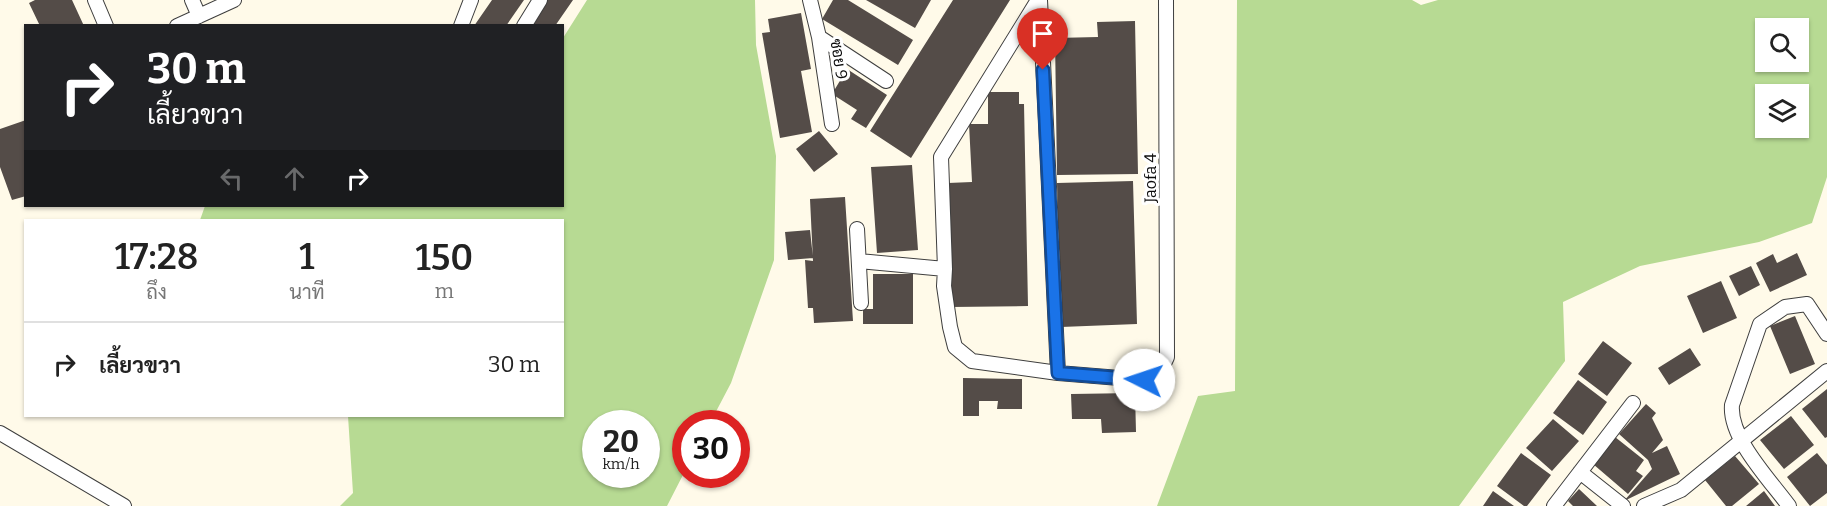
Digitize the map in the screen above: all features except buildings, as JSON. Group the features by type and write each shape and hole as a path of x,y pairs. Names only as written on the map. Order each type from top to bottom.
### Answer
{"street":[{"path":"95,0 105,24"},
{"path":"192,0 199,16"},
{"path":"181,24 234,0"},
{"path":"462,24 471,0"},
{"path":"525,24 540,0"},
{"name":"ซอย 9","path":"810,0 819,37 831,124"},
{"path":"1039,0 1058,373 972,361 955,347 944,286 941,157 1039,0"},
{"name":"Jaofa 4","path":"1058,373 1144,380 1160,372 1167,357 1166,0"},
{"path":"819,37 886,81"},
{"path":"857,229 861,303"},
{"path":"859,261 945,269"},
{"path":"1789,506 1742,442 1731,417 1732,405 1760,324 1785,307 1807,304 1827,334"},
{"path":"1644,506 1681,490 1827,371"},
{"path":"1554,506 1633,404"},
{"path":"0,433 124,506"},
{"path":"1580,472 1623,506"}],"green space":[{"path":"587,0 755,0 756,45 776,156 774,260 731,383 717,410 672,410 672,488 676,488 667,506 340,506 353,493 348,417 564,417 564,219 200,219 205,207 564,207 564,36"},
{"path":"1237,0 1412,0 1421,5 1438,0 1827,0 1827,177 1812,223 1759,242 1640,266 1563,302 1565,361 1459,506 1157,506 1198,396 1235,391"}],"route":[{"path":"1043,70 1058,373 1144,380"}]}
